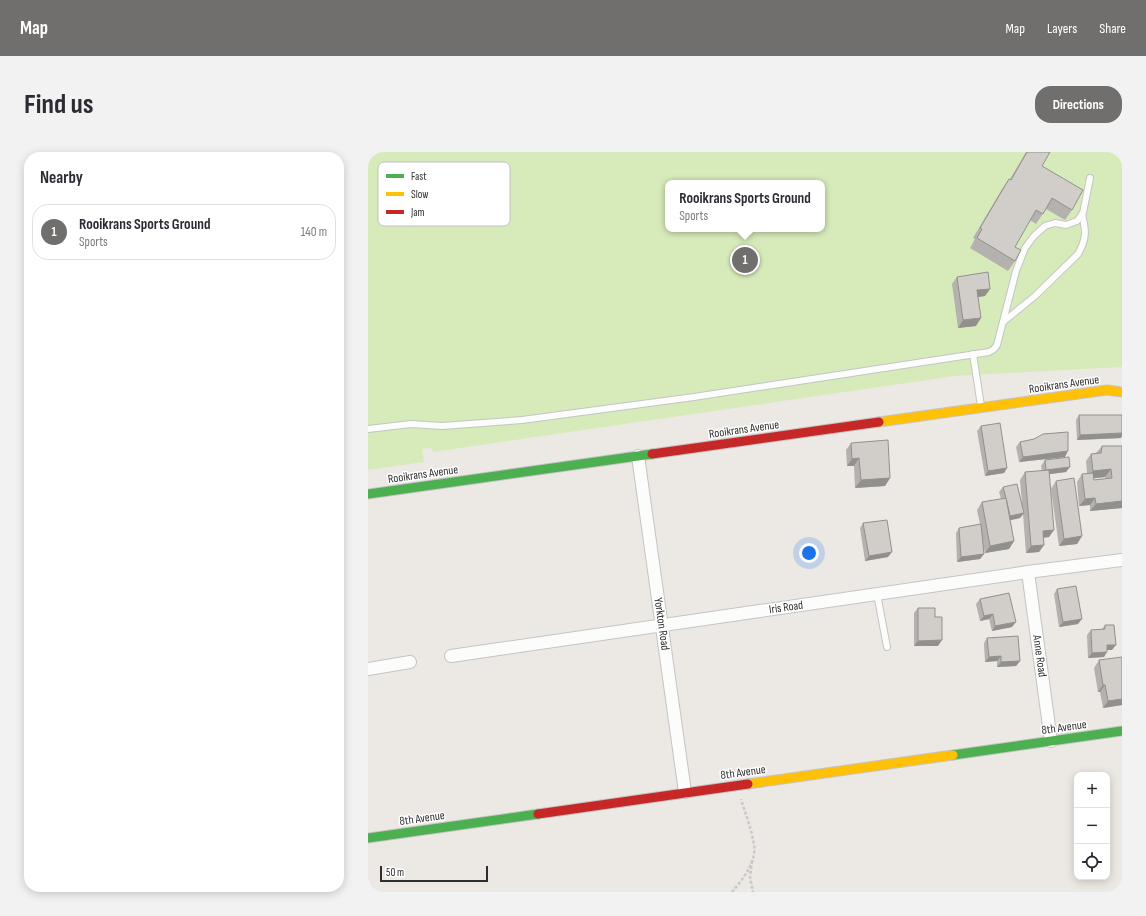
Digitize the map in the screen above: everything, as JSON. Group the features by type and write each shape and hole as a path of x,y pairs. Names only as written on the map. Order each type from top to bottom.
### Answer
{"street":[{"name":"Rooikrans Avenue","path":"368,494 1113,390 1122,392"},
{"name":"Yorkton Road","path":"638,456 685,792"},
{"name":"Iris Road","path":"451,656 1028,572 1122,560"},
{"name":"Anne Road","path":"1028,572 1051,741"},
{"path":"368,669 410,662"},
{"name":"8th Avenue","path":"368,838 1122,731"}],"lane":[{"path":"368,429 403,425 442,426 522,420 694,397 989,352 994,349 996,345 1020,260 1025,248 1040,229 1049,224 1055,223 1066,226 1077,221 1082,214 1090,178"},
{"path":"1002,322 1035,296 1078,254 1082,246 1086,230 1082,214"},
{"path":"973,354 981,408"},
{"path":"877,594 887,647"}],"path":[{"path":"737,785 755,845 750,877 753,892"},
{"path":"732,892 742,880 753,859"}],"green space":[{"path":"368,152 1122,152 1122,367 955,376 433,452 432,448 422,449 424,462 368,470"}],"building":[{"path":"1027,152 1050,152 1042,166 1083,190 1072,210 1052,198 1043,214 1036,210 1015,247 1021,250 1015,261 977,238 982,229 980,228"},
{"path":"988,272 990,289 977,290 981,318 963,320 957,277"},
{"path":"1079,415 1122,415 1122,433 1080,435"},
{"path":"1000,423 1007,468 988,471 981,426"},
{"path":"1068,432 1068,451 1023,457 1020,442 1034,439 1043,434"},
{"path":"888,440 890,478 861,480 859,458 852,459 851,443"},
{"path":"1102,446 1122,446 1122,501 1096,504 1095,498 1085,499 1082,474 1093,473 1094,480 1112,478 1111,469 1093,471 1091,454 1101,453"},
{"path":"1069,457 1070,467 1046,470 1045,460"},
{"path":"1049,470 1054,530 1043,531 1044,545 1031,546 1025,472"},
{"path":"1074,478 1082,536 1064,539 1056,481"},
{"path":"1017,484 1024,513 1010,516 1003,487"},
{"path":"1006,498 1014,541 990,546 982,502"},
{"path":"887,520 892,552 869,556 863,523"},
{"path":"981,524 984,554 961,557 959,528"},
{"path":"1076,586 1082,619 1063,622 1057,589"},
{"path":"1009,593 1016,622 995,626 993,614 984,616 980,599"},
{"path":"918,608 935,608 935,617 942,617 942,640 918,641"},
{"path":"1105,625 1114,625 1116,645 1107,645 1107,652 1092,653 1091,630 1105,629"},
{"path":"1018,636 1020,661 1001,662 1001,656 989,657 987,638"},
{"path":"1122,657 1122,699 1108,701 1105,685 1103,685 1099,660"}],"traffic: fast":[{"path":"368,494 652,454"},
{"path":"953,755 1122,731"},
{"path":"368,838 538,814"}],"traffic: slow":[{"path":"879,422 1107,390 1122,392"},
{"path":"748,784 953,755"}],"traffic: jam":[{"path":"652,454 879,422"},
{"path":"538,814 748,784"}],"place":[{"name":"Rooikrans Sports Ground","path":"745,260"}]}
